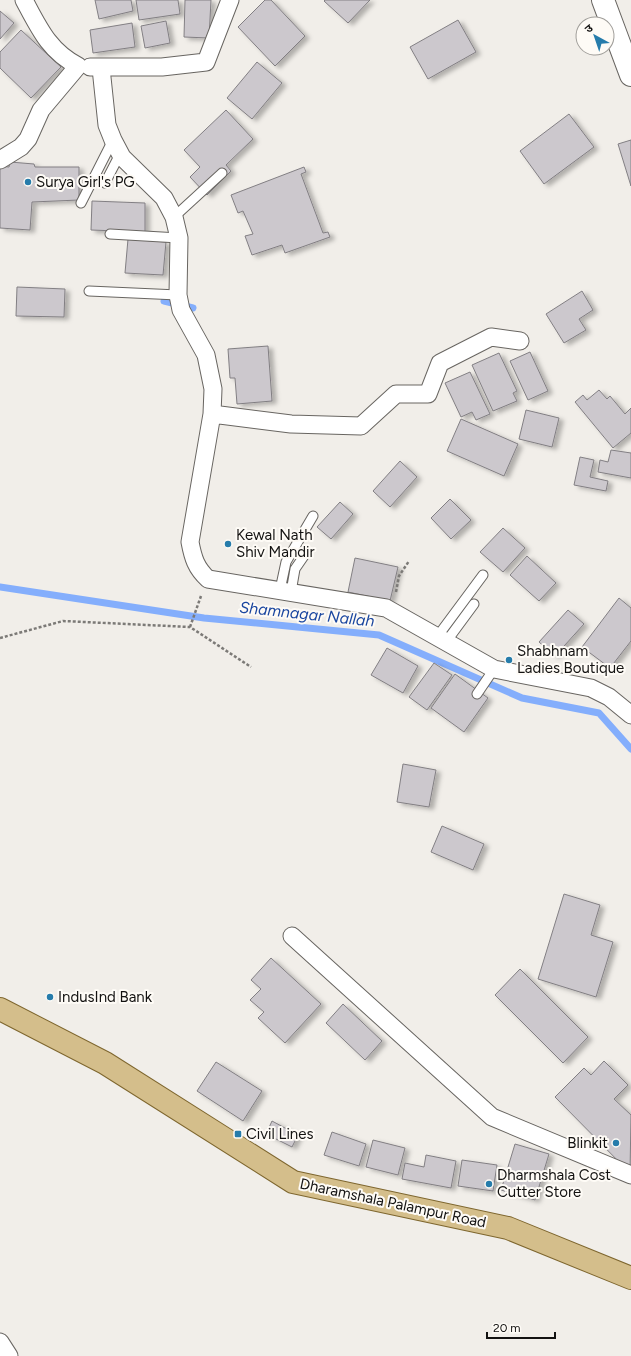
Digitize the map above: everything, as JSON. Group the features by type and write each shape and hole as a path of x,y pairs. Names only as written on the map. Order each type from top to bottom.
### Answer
{"main road":[{"name":"Dharamshala Palampur Road","path":"0,1009 105,1063 293,1182 508,1228 631,1278"}],"street":[{"path":"24,0 50,46 63,58 78,66 101,68 162,67 206,62 230,0"},
{"path":"603,0 631,75"},
{"path":"0,160 21,147 28,139 41,110 78,66"},
{"path":"101,68 107,125 116,147 164,198 174,217 178,238 178,295 182,310 206,355 212,389 212,414 190,542 193,559 198,571 208,579 386,608 494,669 591,688 609,696 631,715"},
{"path":"212,414 291,424 361,426 396,394 428,394 440,363 491,337 520,341"},
{"path":"292,936 492,1117 631,1175"},
{"path":"0,1342 9,1356"}],"lane":[{"path":"105,183 116,147"},
{"path":"81,203 116,147"},
{"path":"174,217 222,173"},
{"path":"110,234 178,238"},
{"path":"89,291 178,295"},
{"path":"285,591 286,562 314,516"},
{"path":"285,591 295,569 306,553"},
{"path":"442,639 483,574"},
{"path":"442,639 474,604"},
{"path":"477,694 494,669"}],"path":[{"path":"394,612 399,576 409,561"},
{"path":"190,627 208,579"},
{"path":"0,638 63,621 190,627 251,667"}],"building":[{"path":"95,0 131,0 133,11 99,19"},
{"path":"136,0 178,0 180,14 139,20"},
{"path":"185,0 211,0 209,38 184,37"},
{"path":"265,0 271,0 305,36 275,66 238,27"},
{"path":"370,0 348,23 324,1"},
{"path":"0,11 14,23 0,39"},
{"path":"458,20 476,52 428,79 410,47"},
{"path":"166,21 170,43 145,48 141,26"},
{"path":"132,23 135,47 93,53 90,30"},
{"path":"21,30 61,67 31,98 0,68 0,52"},
{"path":"257,62 282,83 252,119 227,98"},
{"path":"226,110 253,139 226,165 231,171 207,195 190,177 200,167 184,150"},
{"path":"569,114 594,147 544,184 520,151"},
{"path":"631,140 631,186 618,144"},
{"path":"10,162 34,164 35,167 79,167 79,200 32,202 30,230 0,228 0,166 9,167"},
{"path":"304,167 306,172 301,174 323,233 328,232 330,237 285,253 282,245 252,255 245,236 253,234 243,211 238,213 231,195"},
{"path":"92,201 145,203 145,232 91,230"},
{"path":"128,239 166,242 163,275 125,273"},
{"path":"17,287 65,289 64,317 16,316"},
{"path":"582,291 593,310 579,319 586,330 564,343 546,314"},
{"path":"268,346 272,401 237,404 235,378 230,378 228,349"},
{"path":"530,352 548,391 528,400 510,361"},
{"path":"499,353 517,391 513,393 517,401 493,411 472,365"},
{"path":"470,372 490,414 476,420 472,412 461,417 445,383"},
{"path":"599,390 607,399 610,396 625,414 631,408 631,433 613,448 575,402 583,395 587,400"},
{"path":"526,410 559,418 552,447 519,439"},
{"path":"461,419 518,444 504,476 447,451"},
{"path":"611,450 631,453 631,478 598,472 600,460 608,462"},
{"path":"580,457 594,460 590,477 608,481 606,491 574,485"},
{"path":"400,461 417,477 390,507 373,491"},
{"path":"450,499 471,520 451,539 431,518"},
{"path":"340,502 353,514 331,539 317,527"},
{"path":"503,528 525,548 503,572 480,552"},
{"path":"527,556 556,583 539,601 510,575"},
{"path":"355,558 398,567 390,601 348,592"},
{"path":"619,598 631,608 631,641 610,668 582,647"},
{"path":"568,610 584,624 555,656 539,642"},
{"path":"387,648 418,666 403,693 371,675"},
{"path":"434,663 452,675 427,710 409,697"},
{"path":"455,674 488,698 464,732 431,708"},
{"path":"403,764 436,770 429,807 397,802"},
{"path":"442,826 484,844 473,870 431,852"},
{"path":"564,894 600,905 591,935 613,942 596,997 538,979"},
{"path":"271,958 321,1004 285,1043 258,1018 264,1012 250,1000 261,989 251,980"},
{"path":"520,969 588,1037 563,1063 495,995"},
{"path":"343,1004 382,1041 365,1060 326,1023"},
{"name":"Blinkit","path":"604,1061 628,1085 614,1099 631,1115 630,1173 555,1097 584,1068 591,1075"},
{"path":"216,1062 262,1091 243,1121 197,1091"},
{"path":"272,1121 298,1135 292,1147 266,1134"},
{"path":"332,1132 366,1144 359,1166 324,1155"},
{"path":"373,1140 405,1148 398,1175 366,1167"},
{"path":"515,1144 549,1154 535,1200 501,1190"},
{"path":"426,1155 456,1161 451,1188 402,1179 405,1163 424,1167"},
{"path":"462,1160 497,1165 493,1191 458,1186"}],"waterway":[{"path":"164,301 193,308"},
{"name":"Shamnagar Nallah","path":"0,587 204,618 379,635 522,698 599,713 631,749"}],"place":[{"name":"Surya Girl's PG","path":"28,182"},
{"name":"Kewal Nath Shiv Mandir","path":"228,544"},
{"name":"Shabhnam Ladies Boutique","path":"509,660"},
{"name":"IndusInd Bank","path":"50,997"},
{"name":"Civil Lines","path":"238,1134"},
{"name":"Blinkit","path":"616,1143"},
{"name":"Dharmshala Cost Cutter Store","path":"489,1184"}]}
